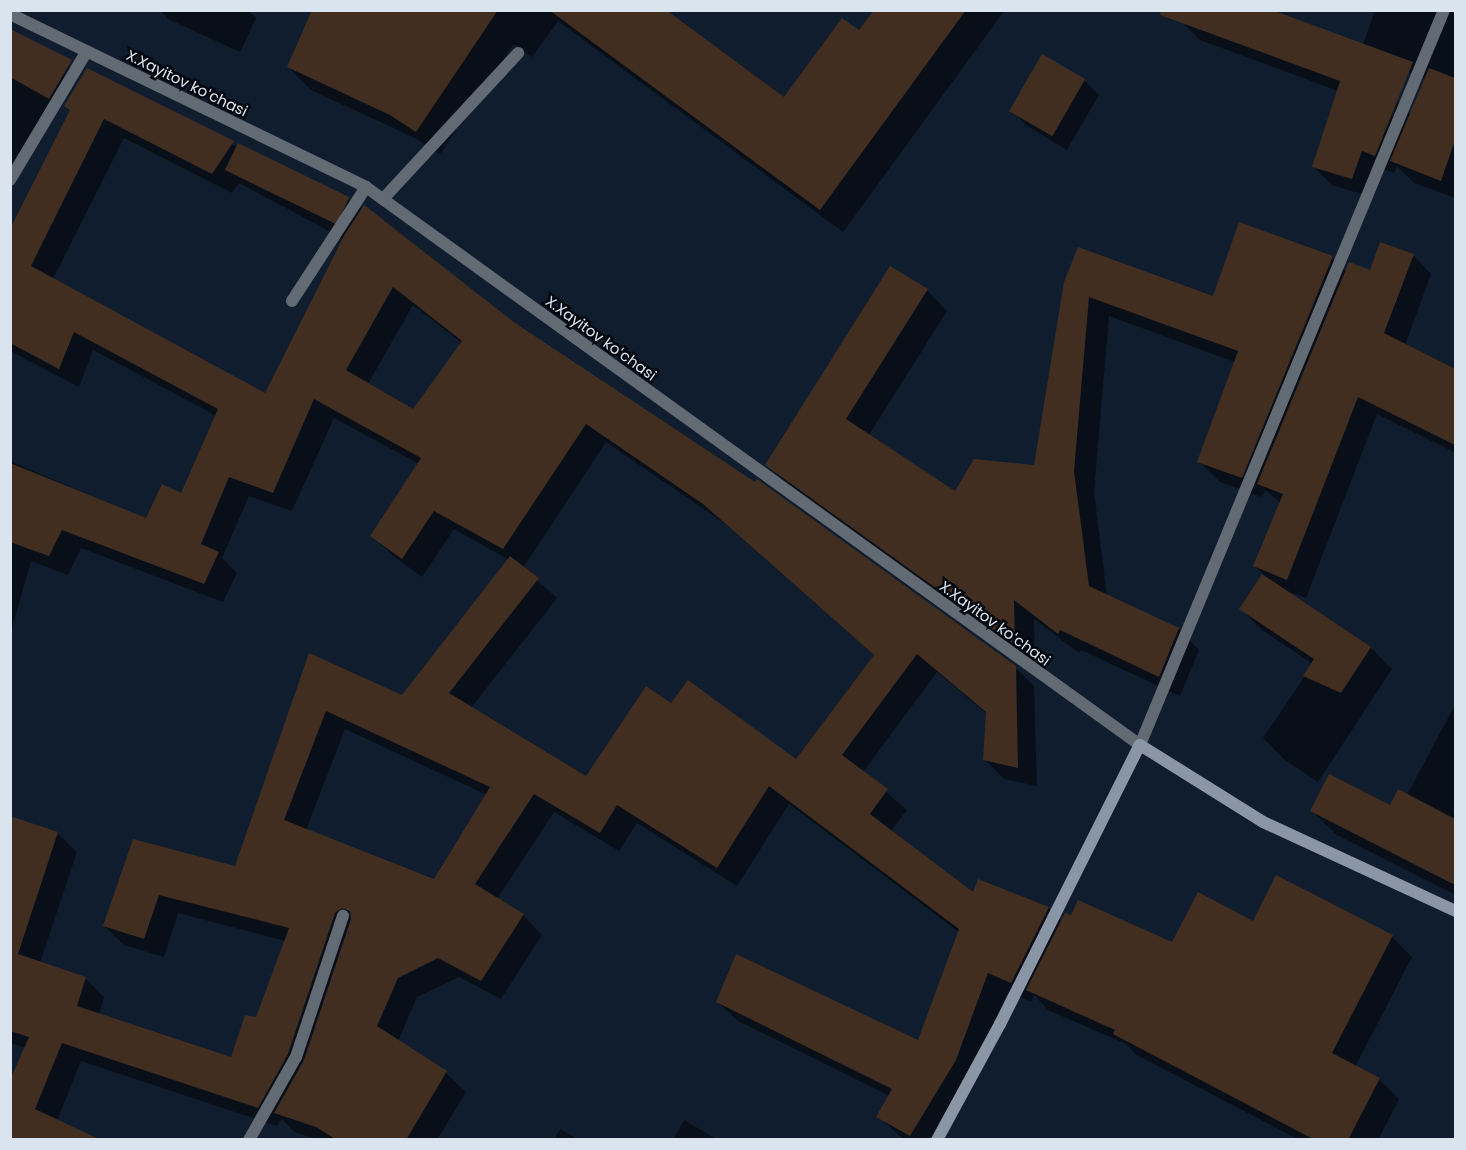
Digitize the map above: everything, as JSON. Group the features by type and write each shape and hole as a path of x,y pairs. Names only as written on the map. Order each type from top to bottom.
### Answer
{"street":[{"path":"937,1140 1000,1024 1140,745 1444,10"},
{"name":"X.Xayitov koʻchasi","path":"10,14 366,187 1140,745"},
{"path":"10,180 87,51"},
{"path":"383,199 518,53"},
{"path":"292,301 366,187"},
{"path":"1140,745 1263,822 1455,910"},
{"path":"249,1140 296,1057 343,916"}],"building":[{"path":"312,10 498,10 416,132 390,115 287,67"},
{"path":"549,10 666,10 784,97 842,18 859,30 874,10 966,10 820,210"},
{"path":"1161,10 1272,10 1413,62 1375,156 1362,151 1352,179 1312,167 1340,81 1160,15"},
{"path":"10,29 72,60 49,99 10,77"},
{"path":"1042,54 1085,79 1052,136 1009,111"},
{"path":"87,68 234,141 212,174 104,119 31,266 265,393 345,234 364,205 515,323 755,482 757,479 1016,666 1018,768 983,760 986,712 917,654 842,755 888,789 870,814 973,892 978,879 1049,907 1011,983 988,973 956,1060 910,1136 876,1117 892,1089 716,1002 736,954 918,1040 959,929 769,786 717,868 617,805 600,833 534,794 475,884 524,914 481,981 438,958 398,978 377,1026 447,1071 406,1140 337,1140 316,1127 274,1113 304,1060 351,919 350,911 342,908 335,913 288,1054 258,1108 62,1043 35,1109 101,1140 10,1140 10,1080 29,1037 10,1031 10,816 58,832 18,954 86,977 77,1006 231,1057 245,1015 256,1017 289,928 159,895 144,939 103,926 133,839 235,866 309,653 402,695 510,556 539,578 449,693 586,776 646,686 671,703 688,680 796,759 874,655 703,504 586,424 503,549 434,511 402,559 370,536 421,458 314,399 273,493 229,477 201,544 219,552 204,584 62,530 49,556 10,542 10,463 146,518 162,484 181,493 218,409 74,332 59,369 10,343 10,229 70,110 64,106","holes":["393,287 462,341 413,409 346,370","326,711 490,787 434,879 284,820"]},
{"path":"1429,68 1455,78 1455,140 1441,181 1390,161"},
{"path":"238,143 349,197 336,224 225,170"},
{"path":"1239,222 1333,256 1242,478 1197,462 1238,351 1089,297 1074,471 1089,586 1179,628 1159,677 1060,630 1058,634 1014,600 1015,645 765,465 890,266 928,289 846,419 955,491 974,459 1034,465 1064,282 1078,247 1213,296"},
{"path":"1380,242 1414,254 1384,333 1455,369 1455,445 1358,397 1287,580 1253,566 1283,494 1257,484 1349,262 1370,270"},
{"path":"1262,574 1371,647 1341,693 1303,676 1314,659 1239,609"},
{"path":"1329,774 1390,805 1398,789 1455,819 1455,885 1310,811"},
{"path":"1276,875 1393,935 1332,1053 1380,1078 1348,1140 1315,1140 1113,1034 1115,1030 1026,990 1065,913 1071,915 1078,900 1172,942 1198,892 1253,921"}]}
